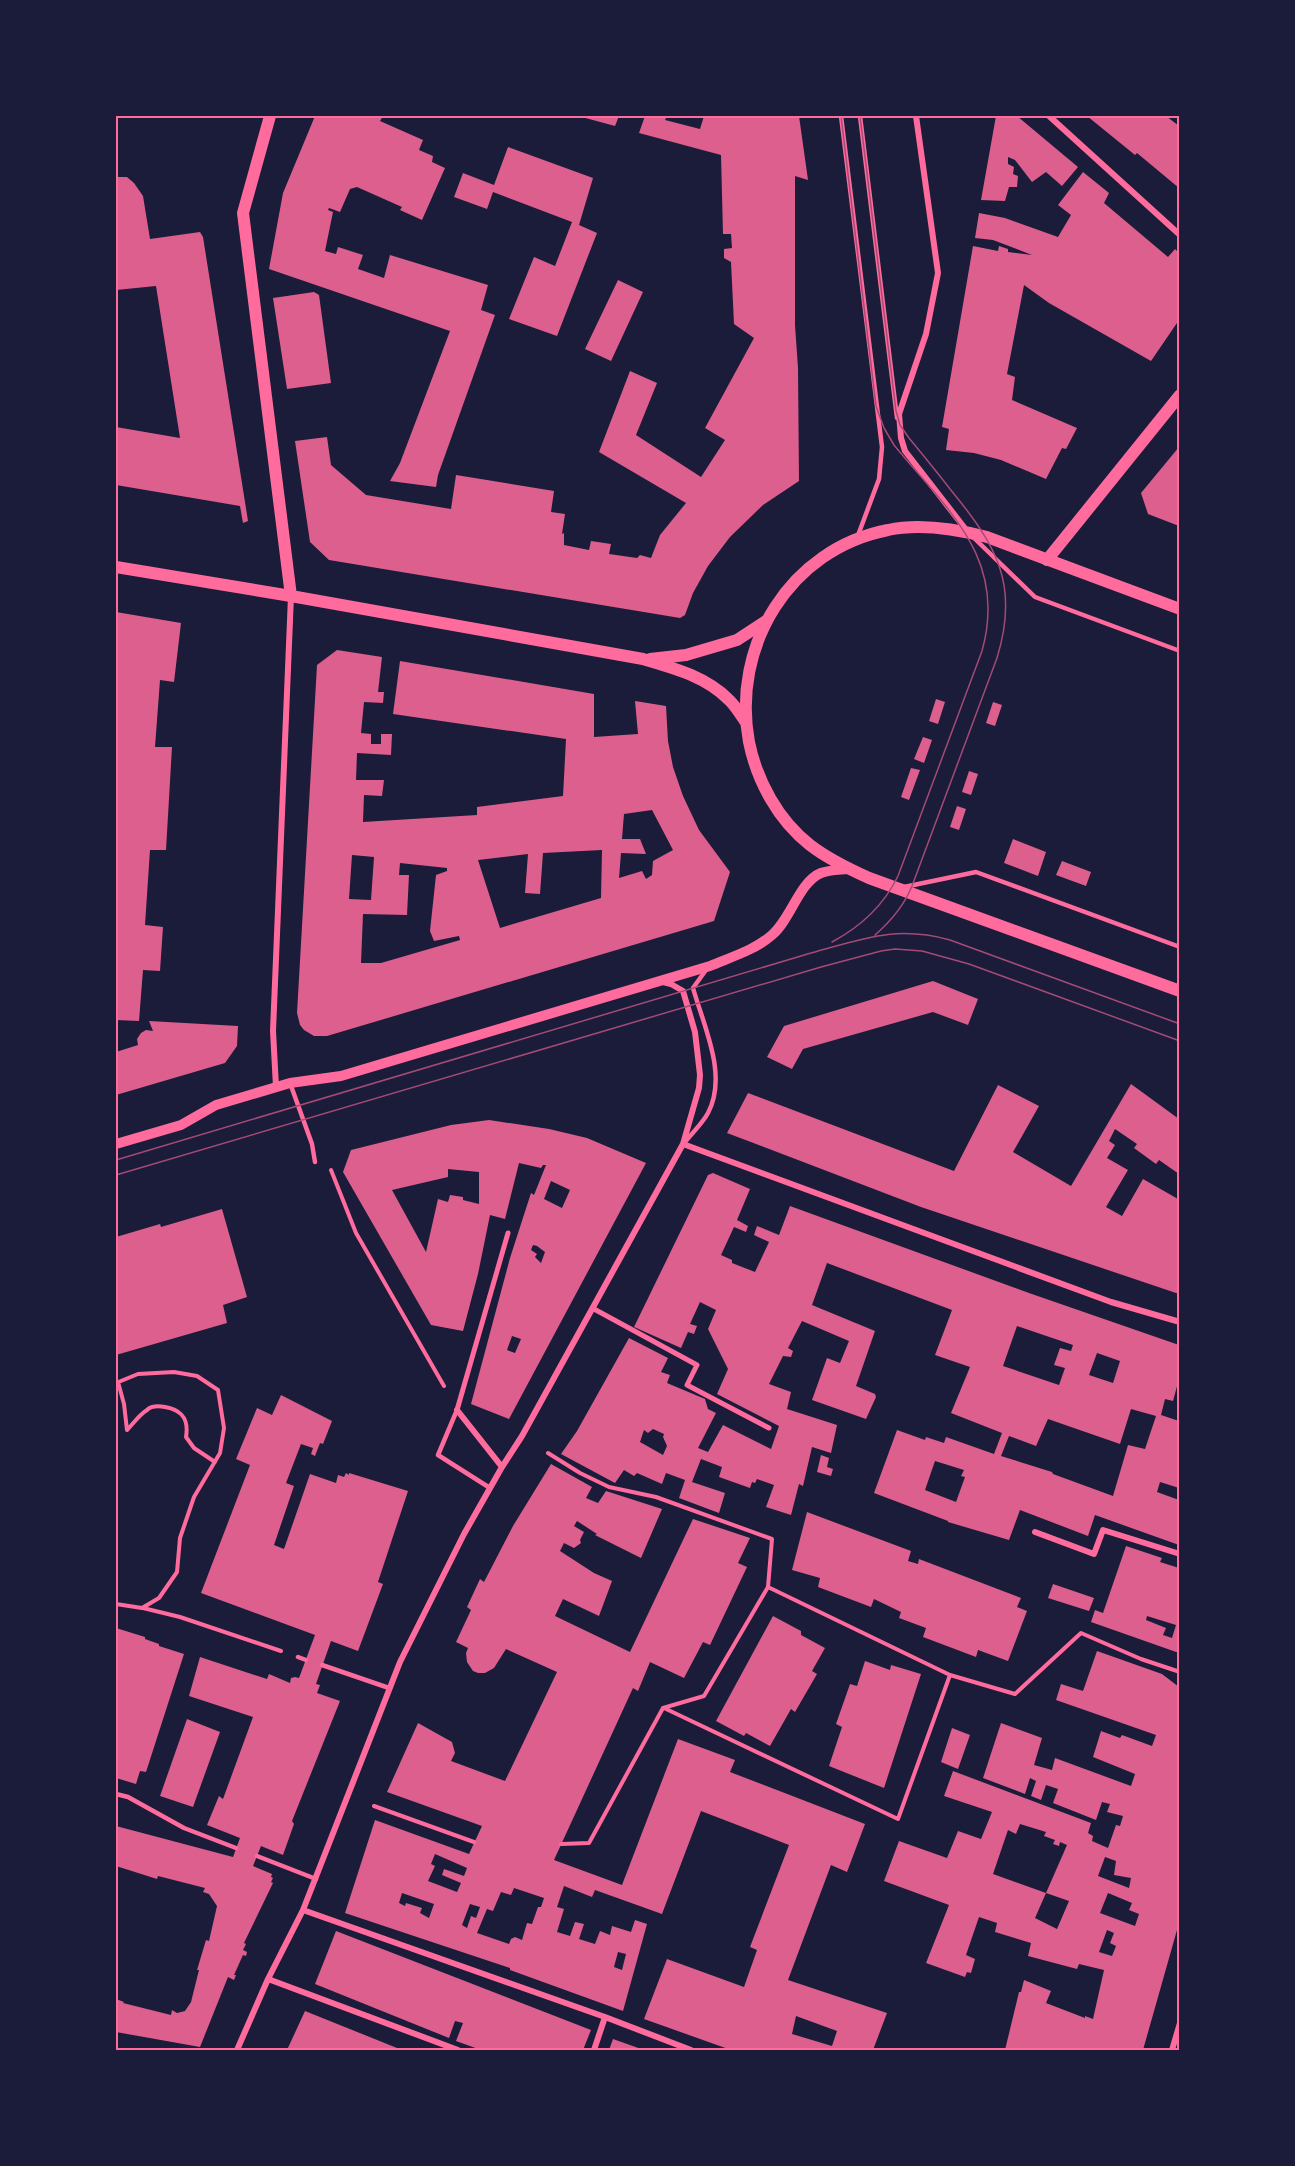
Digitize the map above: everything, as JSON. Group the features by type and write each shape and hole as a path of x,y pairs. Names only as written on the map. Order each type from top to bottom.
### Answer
{"main road":[{"path":"270,116 243,213 291,596"},
{"path":"1047,560 1179,395"},
{"path":"1179,609 968,532 919,527 889,530 856,539 832,551 803,574 784,594 766,621 751,659 745,689 745,721 752,759 767,793 782,816 810,845 848,869 1179,991"},
{"path":"116,567 643,659 704,680 728,699 745,721"},
{"path":"643,659 686,655 736,640 766,621"}],"street":[{"path":"916,116 938,273 927,334 899,414 901,438 905,451 968,532"},
{"path":"1049,116 1179,235"},
{"path":"276,1087 273,1031 291,596"},
{"path":"116,1144 181,1125 216,1105 276,1087 341,1076 710,966 752,948 773,934 812,878 820,873 848,869"},
{"path":"237,2050 268,1979 303,1910 400,1662 464,1534 594,1309 683,1144 699,1088 700,1075 695,1032 683,991 671,984 659,982"},
{"path":"683,1144 1111,1302 1179,1322"},
{"path":"502,1467 457,1410 508,1233"},
{"path":"594,1309 697,1365 687,1385 769,1428"},
{"path":"1035,1532 1094,1554 1103,1530 1179,1554"},
{"path":"303,1910 605,2017 691,2050"},
{"path":"268,1979 458,2050"},
{"path":"594,2050 605,2017"},
{"path":"1172,2050 1179,2023"}],"lane":[{"path":"841,116 882,447 879,479 856,539"},
{"path":"860,116 901,438"},
{"path":"968,532 1035,597 1179,651"},
{"path":"898,888 976,872 1179,946"},
{"path":"683,1144 708,1114 717,1090 717,1074 693,988 699,977 710,966"},
{"path":"290,1083 309,1136 315,1162"},
{"path":"457,1410 438,1455 490,1488"},
{"path":"298,1657 306,1660"},
{"path":"322,1665 389,1688"},
{"path":"116,1794 128,1797 184,1828 236,1848"},
{"path":"257,1856 316,1879"}],"path":[{"path":"328,1161 356,1233 457,1410"},
{"path":"142,1608 159,1598 177,1572 180,1538 194,1497 215,1462 220,1453 224,1428 218,1390 197,1376 174,1372 138,1374 117,1383 124,1404 127,1430 148,1408 161,1406 177,1409 184,1417 186,1437 194,1448 215,1462"},
{"path":"548,1453 580,1473 609,1487 656,1497 772,1539 768,1587 704,1696 663,1708 589,1843 561,1844"},
{"path":"768,1587 950,1676 1015,1694 1080,1633 1140,1659 1179,1672"},
{"path":"116,1604 180,1617 298,1657"},
{"path":"663,1708 898,1819 950,1676"},
{"path":"374,1806 474,1842"}],"building":[{"path":"315,116 383,116 380,121 423,140 419,150 433,156 432,162 445,168 422,220 400,210 402,207 357,187 350,189 340,212 329,208 328,210 333,212 325,251 336,254 338,247 363,255 358,269 384,278 390,255 488,285 481,310 495,315 438,475 436,487 390,481 400,463 450,331 269,269 283,193"},
{"path":"578,116 619,116 615,126"},
{"path":"645,116 667,116 665,120 700,129 704,116 799,116 808,180 795,176 795,325 798,368 799,481 763,505 730,537 708,566 693,593 685,615 680,618 329,560 310,542 295,441 327,437 331,465 366,495 451,509 456,475 554,491 551,512 565,514 562,534 564,533 564,545 589,550 591,541 611,544 609,554 637,558 640,555 651,558 660,535 686,503 599,452 630,371 657,383 636,435 701,477 725,440 705,428 754,338 734,324 731,262 724,258 724,249 732,248 731,234 723,234 721,155 639,133"},
{"path":"996,116 1017,116 1078,167 1062,186 1046,172 1032,182 1015,160 1008,157 1008,164 1014,167 1013,174 1018,176 1017,187 1009,187 1005,201 981,200"},
{"path":"1087,116 1166,116 1179,126 1179,188 1137,153 1135,155"},
{"path":"508,147 593,178 579,225 597,233 557,336 509,319 534,257 555,266 572,222 493,192 487,209 454,197 463,173 494,185"},
{"path":"1083,172 1109,193 1104,203 1168,257 1175,249 1179,253 1179,320 1151,361 1049,303 1024,285 1007,374 1015,377 1012,400 1077,428 1066,449 1062,448 1046,479 1001,460 974,453 946,450 949,429 942,427 973,246 998,251 999,246 1008,249 1008,252 1032,255 993,240 975,238 979,213 1005,218 1058,237 1071,215 1058,205"},
{"path":"116,177 127,177 143,196 150,239 200,232 203,237 248,521 243,523 240,506 116,485 116,427 180,438 156,286 116,290"},
{"path":"618,280 643,292 611,361 585,349"},
{"path":"314,292 319,295 331,383 287,389 273,298"},
{"path":"1179,447 1179,526 1148,514 1141,493"},
{"path":"116,612 181,623 174,682 160,680 155,747 172,747 166,850 150,850 145,925 163,927 160,971 143,970 139,1021 116,1020"},
{"path":"337,650 382,657 378,692 384,692 383,703 364,702 361,733 371,734 371,744 381,744 381,734 392,734 391,755 357,753 356,780 384,780 382,796 364,795 363,822 477,815 477,807 563,796 566,739 393,714 400,661 594,694 594,737 638,734 635,701 666,706 668,741 673,767 683,796 699,830 730,872 714,921 327,1036 314,1036 304,1030 297,1013 317,665","holes":["652,810 673,850 653,861 652,875 646,879 642,871 619,878 621,853 646,854 640,839 622,839 624,814","602,850 601,898 500,928 478,860 528,854 525,893 540,894 543,853","352,855 374,857 371,900 349,899","400,863 447,868 447,871 436,875 430,931 434,941 459,936 460,940 381,963 361,963 363,914 407,915 409,875 399,875"]},
{"path":"936,699 945,702 938,724 929,721"},
{"path":"993,702 1002,705 995,726 986,723"},
{"path":"923,737 932,740 924,763 914,759"},
{"path":"911,768 920,770 909,800 901,797"},
{"path":"969,771 978,774 971,795 962,792"},
{"path":"957,806 966,809 959,830 950,827"},
{"path":"1013,839 1046,852 1038,876 1004,863"},
{"path":"1062,861 1091,872 1086,886 1056,875"},
{"path":"933,981 978,999 968,1025 933,1012 803,1049 792,1069 767,1057 784,1026"},
{"path":"149,1021 238,1026 237,1046 225,1063 116,1095 116,1052 138,1045 137,1039 141,1033 146,1030 153,1031"},
{"path":"1131,1084 1179,1119 1179,1174 1159,1160 1156,1164 1134,1148 1137,1144 1115,1129 1109,1141 1115,1145 1107,1158 1128,1170 1106,1207 1122,1216 1143,1179 1178,1199 1179,1196 1179,1294 921,1207 727,1133 748,1093 954,1171 998,1085 1039,1106 1013,1152 1071,1186"},
{"path":"489,1120 549,1129 587,1138 646,1163 509,1419 471,1404 510,1258 531,1193 534,1195 546,1165 541,1168 519,1163 505,1219 490,1215 463,1331 431,1325 343,1172 351,1150 451,1125","holes":["448,1169 479,1172 479,1204 463,1200 463,1197 450,1195 448,1202 438,1199 426,1252 392,1190 448,1177","551,1181 570,1190 562,1208 544,1199","533,1245 545,1252 541,1263 535,1257 537,1254 531,1250","512,1336 521,1339 515,1353 507,1350"]},
{"path":"713,1173 750,1189 737,1220 748,1226 746,1232 734,1227 721,1255 732,1260 732,1263 755,1272 769,1242 754,1235 757,1226 779,1235 790,1206 1179,1345 1179,1379 1173,1401 1165,1399 1161,1415 1179,1421 1179,1488 1160,1482 1157,1492 1179,1500 1179,1545 1095,1515 1088,1536 1020,1510 1009,1540 948,1522 874,1493 897,1430 925,1440 926,1437 944,1443 946,1437 994,1454 1002,1433 951,1413 970,1367 935,1355 952,1310 827,1263 812,1305 875,1331 856,1386 875,1394 876,1397 866,1419 812,1400 827,1358 840,1363 849,1341 802,1321 788,1348 793,1351 791,1357 783,1356 769,1384 791,1392 787,1409 837,1425 831,1453 812,1447 803,1486 799,1484 791,1515 766,1507 774,1485 757,1479 755,1483 752,1482 750,1488 719,1477 722,1467 701,1459 692,1482 725,1493 719,1513 679,1498 685,1480 666,1473 662,1484 637,1473 634,1476 624,1470 615,1483 561,1454 577,1431 629,1338 668,1358 661,1372 670,1375 667,1383 705,1399 708,1409 716,1413 698,1448 708,1452 723,1425 771,1449 779,1426 717,1394 728,1369 708,1329 716,1310 700,1302 690,1324 697,1326 694,1334 688,1332 681,1348 634,1327 708,1175","holes":["1017,1326 1073,1345 1071,1351 1060,1348 1054,1365 1065,1368 1059,1385 1003,1366","1097,1353 1120,1361 1113,1383 1089,1375","1131,1409 1156,1416 1145,1449 1128,1445 1113,1496 1052,1472 1001,1456 1009,1436 1036,1446 1048,1419 1120,1444","653,1429 664,1434 667,1446 663,1455 640,1442 644,1430 648,1433","935,1461 964,1470 961,1476 965,1477 956,1502 925,1490"]},
{"path":"222,1209 247,1297 223,1305 227,1323 116,1355 116,1237 160,1224 161,1227"},
{"path":"281,1395 332,1421 323,1444 320,1443 315,1456 311,1454 313,1448 301,1444 286,1483 294,1486 274,1545 284,1549 310,1474 336,1483 338,1475 344,1477 346,1473 349,1475 349,1473 408,1491 378,1582 383,1584 358,1651 331,1641 316,1684 320,1685 317,1693 340,1701 292,1821 294,1824 283,1855 261,1846 253,1866 272,1874 271,1882 273,1883 244,1943 246,1944 243,1950 247,1952 246,1956 243,1955 234,1980 228,1977 200,2047 116,2032 116,1999 123,2003 171,2015 172,2010 177,2013 185,2011 191,2002 199,1970 197,1970 206,1940 209,1941 217,1906 209,1894 203,1892 205,1888 158,1876 157,1879 116,1866 116,1826 233,1857 240,1838 207,1825 219,1796 223,1799 253,1717 189,1696 200,1657 267,1679 269,1674 290,1683 291,1678 299,1678 315,1635 201,1593 250,1465 236,1459 257,1408 272,1415"},
{"path":"821,1455 829,1458 827,1467 833,1469 831,1476 817,1472"},
{"path":"551,1464 592,1487 586,1498 598,1503 606,1491 662,1509 641,1558 595,1535 597,1534 577,1521 574,1526 584,1532 581,1543 574,1548 564,1543 560,1551 594,1573 612,1581 599,1616 563,1599 555,1616 630,1652 693,1519 750,1538 738,1563 747,1567 710,1645 703,1642 684,1678 650,1662 638,1691 633,1688 554,1860 622,1885 678,1739 735,1760 730,1772 865,1824 847,1872 831,1865 788,1980 887,2013 873,2050 731,2050 644,2019 667,1959 744,1987 757,1950 750,1947 789,1845 701,1811 662,1914 595,1890 592,1897 564,1886 557,1907 564,1909 557,1932 570,1936 575,1922 584,1924 579,1939 595,1944 600,1931 610,1935 612,1926 631,1932 635,1920 647,1924 623,2011 510,1970 510,1968 345,1913 375,1820 469,1854 482,1826 387,1792 418,1723 452,1742 455,1753 451,1761 505,1781 557,1672 506,1649 494,1668 485,1673 478,1673 473,1671 467,1662 468,1648 456,1642 471,1610 467,1607 480,1579 484,1582 513,1526","holes":["435,1854 467,1868 464,1876 444,1869 442,1875 461,1883 457,1892 428,1881 435,1866 431,1864","514,1888 544,1898 532,1924 527,1923 522,1940 515,1937 509,1944 477,1933 487,1909 493,1911 501,1892 511,1895","402,1893 434,1904 429,1918 420,1913 422,1908 406,1903 405,1906 399,1903","470,1904 480,1907 476,1918 471,1916 467,1928 462,1925","618,1952 626,1954 622,1970 614,1967","796,2016 837,2031 832,2046 792,2034"]},
{"path":"807,1512 911,1551 908,1561 918,1564 919,1559 1021,1598 1017,1607 1027,1611 1008,1661 978,1650 976,1657 923,1637 926,1628 899,1618 901,1612 874,1599 871,1607 818,1587 820,1578 792,1570"},
{"path":"1126,1546 1162,1558 1160,1562 1179,1568 1179,1653 1091,1622 1095,1610 1103,1613","holes":["1147,1616 1176,1625 1172,1638 1163,1635 1166,1628 1146,1620"]},
{"path":"1053,1584 1094,1598 1089,1611 1048,1598"},
{"path":"773,1616 801,1631 801,1635 825,1648 812,1671 817,1674 795,1712 791,1709 770,1746 746,1733 744,1736 716,1721"},
{"path":"116,1628 145,1637 159,1646 184,1654 146,1772 140,1771 136,1784 116,1778"},
{"path":"1097,1651 1162,1674 1179,1687 1179,1919 1177,1930 1143,2050 1005,2050 1024,1980 1051,1991 1046,2003 1093,2019 1104,1970 1079,1964 1077,1969 1028,1956 1031,1943 995,1932 997,1923 979,1917 966,1955 975,1959 971,1973 967,1972 965,1977 926,1963 949,1905 884,1881 899,1841 947,1858 958,1831 981,1839 992,1812 944,1796 953,1771 1091,1823 1088,1833 1093,1836 1092,1841 1108,1848 1116,1825 1120,1826 1123,1816 1107,1812 1110,1804 1102,1802 1096,1820 1053,1803 1058,1789 1046,1785 1041,1800 1031,1796 1036,1781 1030,1778 1025,1794 983,1778 1001,1723 1042,1738 1034,1765 1052,1770 1055,1758 1131,1786 1135,1774 1093,1757 1101,1731 1120,1738 1122,1735 1152,1746 1156,1735 1056,1700 1061,1684 1083,1691","holes":["1020,1824 1046,1832 1044,1836 1055,1840 1053,1844 1059,1846 1060,1842 1067,1845 1046,1893 993,1874 1008,1830 1016,1834","1105,1857 1116,1861 1114,1875 1131,1878 1129,1888 1098,1876","1046,1893 1069,1901 1057,1929 1035,1918","1108,1893 1132,1903 1129,1910 1139,1914 1135,1926 1100,1913","1107,1930 1114,1933 1110,1943 1116,1946 1112,1956 1099,1952"]},
{"path":"865,1661 890,1670 891,1665 921,1674 884,1788 829,1766 842,1727 836,1724 850,1684 857,1686"},
{"path":"187,1719 220,1732 193,1807 160,1796"},
{"path":"952,1728 970,1735 958,1769 941,1762"},
{"path":"336,1931 591,2030 583,2050 481,2050 456,2041 463,2023 455,2021 449,2038 315,1984"},
{"path":"305,2011 402,2050 287,2050"},
{"path":"613,2039 644,2050 609,2050"}],"tram line":[{"path":"832,942 870,914 886,896 898,876 982,651 988,618 987,589 980,562 968,538 952,514 894,445 884,428 876,406 841,116"},
{"path":"860,116 896,411 900,425 980,529 999,567 1006,608 997,658 912,886 896,913 875,935"},
{"path":"116,1160 811,953 879,936 912,934 950,940 1180,1024"},
{"path":"116,1175 821,967 895,949 922,951 969,964 1180,1041"}]}
